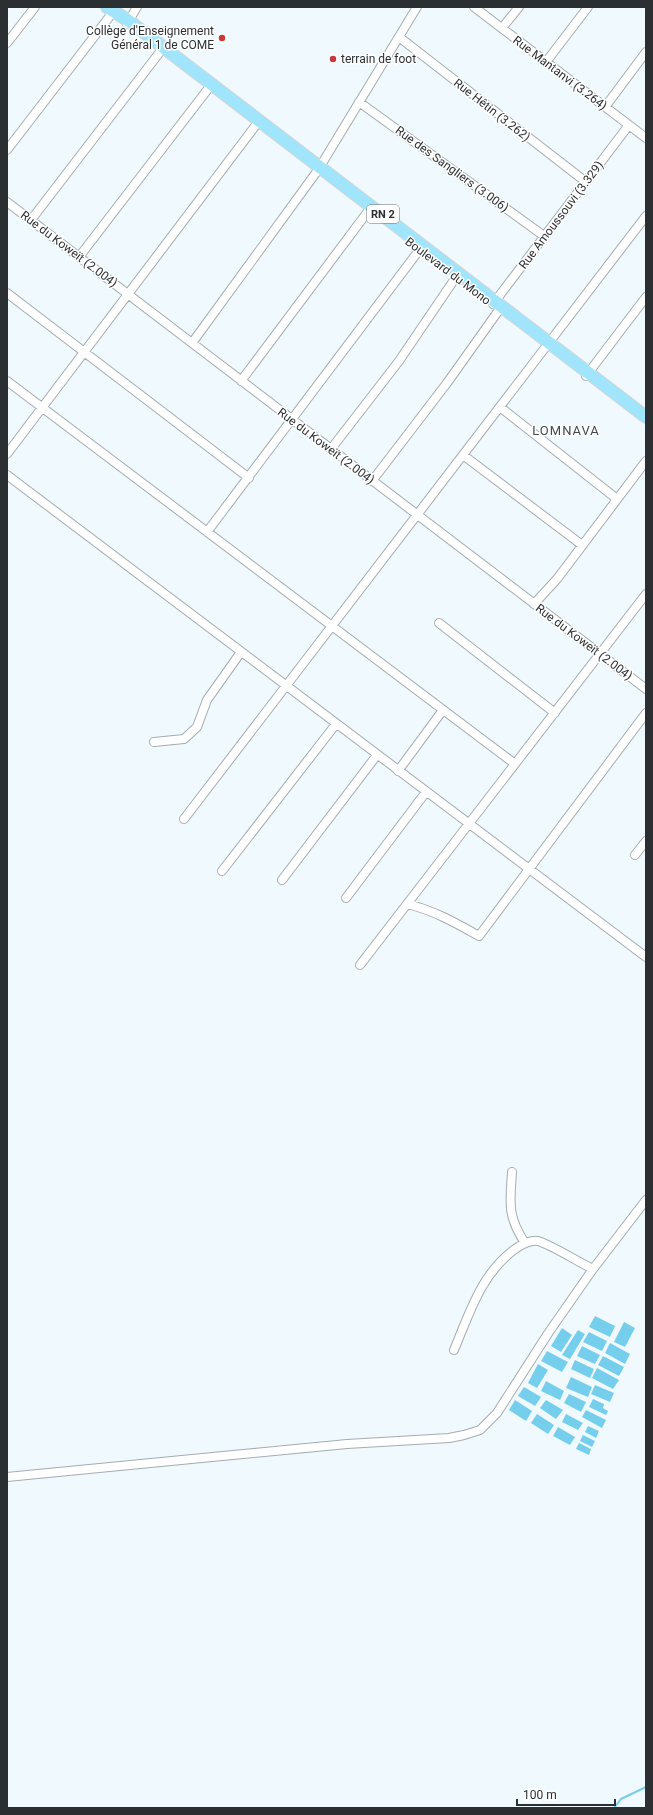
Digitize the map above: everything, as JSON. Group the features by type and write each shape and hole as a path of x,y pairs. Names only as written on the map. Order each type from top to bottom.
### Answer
{"main road":[{"name":"Boulevard du Mono","path":"113,11 162,50 319,168 495,305 646,417"},
{"name":"Boulevard du Mono","path":"319,168 369,210 495,305"},
{"name":"Boulevard du Mono","path":"587,374 646,424"}],"street":[{"path":"7,43 35,7"},
{"path":"128,23 137,7"},
{"path":"192,343 319,168 417,7"},
{"name":"Rue Mantanvi (3.264)","path":"474,7 646,138"},
{"path":"502,28 519,7"},
{"path":"546,62 588,7"},
{"path":"7,150 113,11"},
{"name":"Rue Hêtin (3.262)","path":"398,37 586,182"},
{"path":"31,220 162,50"},
{"path":"605,107 646,52"},
{"path":"79,257 210,86"},
{"name":"Rue des Sangliers (3.006)","path":"359,102 544,236"},
{"path":"7,454 258,123"},
{"name":"Rue Amoussouvi (3.329)","path":"372,481 447,383 495,305 544,236 629,125"},
{"name":"Rue du Koweït (2.004)","path":"7,202 646,689"},
{"path":"241,381 369,210"},
{"path":"184,819 646,216"},
{"path":"207,532 420,249"},
{"path":"331,449 400,361 456,277"},
{"path":"7,293 249,478"},
{"path":"587,374 646,297"},
{"path":"7,381 515,764"},
{"path":"500,408 618,499"},
{"path":"463,455 582,545"},
{"path":"534,604 557,579 646,461"},
{"path":"7,475 11,480 646,957"},
{"path":"360,966 646,594"},
{"path":"439,623 555,712"},
{"path":"154,742 184,739 197,727 208,698 241,652"},
{"path":"398,771 443,710"},
{"path":"407,904 422,907 479,936 646,713"},
{"path":"222,871 336,724"},
{"path":"282,880 376,755"},
{"path":"346,898 426,792"},
{"path":"635,855 646,841"},
{"path":"512,1172 510,1202 513,1222 525,1243"},
{"path":"7,1477 347,1444 429,1440 464,1435 480,1430 497,1413 549,1332 593,1269 646,1200"},
{"path":"454,1350 474,1300 485,1281 502,1259 525,1243 537,1241 593,1269"}],"water":[{"path":"595,1316 615,1326 610,1337 589,1327"},
{"path":"624,1322 635,1328 625,1347 614,1342"},
{"path":"562,1328 572,1335 561,1352 551,1346"},
{"path":"578,1330 585,1334 570,1359 562,1355"},
{"path":"589,1332 607,1341 602,1351 583,1342"},
{"path":"610,1343 630,1354 625,1364 605,1353"},
{"path":"582,1346 600,1355 595,1364 577,1356"},
{"path":"547,1351 568,1362 562,1372 541,1361"},
{"path":"603,1356 624,1367 619,1376 598,1365"},
{"path":"575,1360 594,1369 590,1378 571,1369"},
{"path":"538,1364 548,1370 537,1388 528,1383"},
{"path":"597,1368 619,1380 613,1389 592,1378"},
{"path":"571,1377 592,1387 588,1397 566,1388"},
{"path":"546,1381 564,1391 560,1400 541,1391"},
{"path":"595,1385 614,1393 610,1402 591,1394"},
{"path":"524,1387 541,1397 535,1406 518,1396"},
{"path":"569,1394 586,1402 581,1412 564,1403"},
{"path":"593,1399 604,1404 603,1408 608,1411 606,1415 589,1407"},
{"path":"515,1400 532,1411 526,1421 509,1410"},
{"path":"546,1400 563,1410 556,1419 540,1408"},
{"path":"586,1410 606,1420 602,1428 582,1417"},
{"path":"537,1414 554,1425 548,1434 531,1423"},
{"path":"566,1414 583,1423 578,1430 562,1422"},
{"path":"588,1426 599,1431 596,1438 585,1432"},
{"path":"558,1427 575,1437 570,1445 553,1436"},
{"path":"583,1435 595,1441 592,1447 580,1441"},
{"path":"579,1443 591,1449 589,1455 576,1449"}],"waterway":[{"path":"614,1808 621,1799 646,1787"}],"place":[{"name":"Collège d'Enseignement Général 1 de COME","path":"222,38"},
{"name":"terrain de foot","path":"333,59"}],"district":[{"name":"LOMNAVA","path":"566,430"}]}
